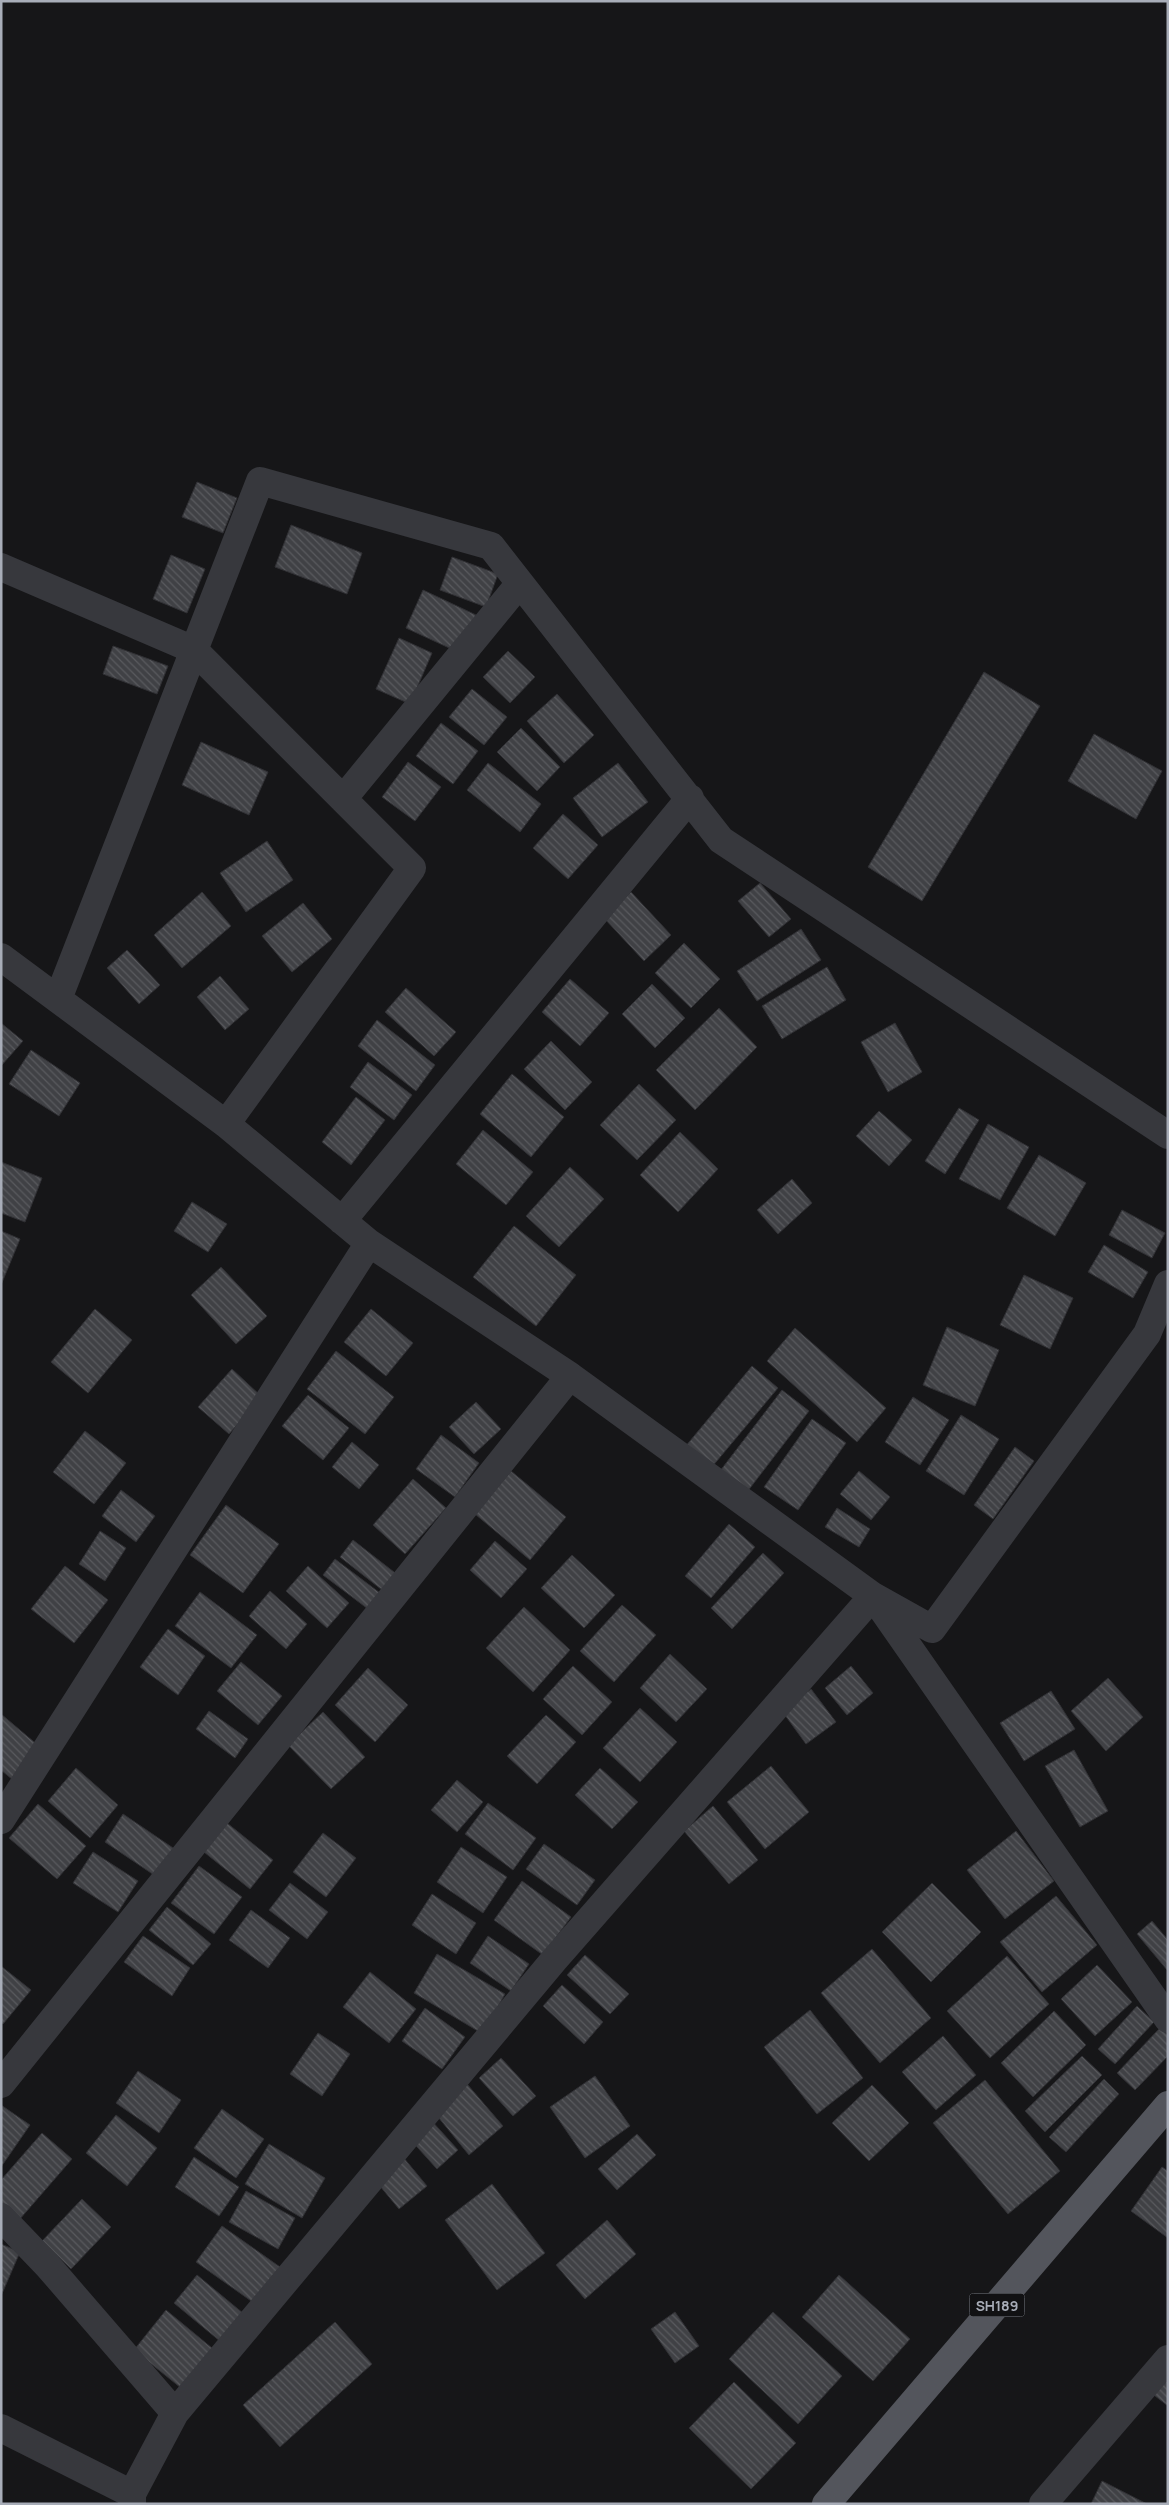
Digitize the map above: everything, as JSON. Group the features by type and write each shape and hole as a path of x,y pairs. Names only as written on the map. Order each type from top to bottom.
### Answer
{"main road":[{"name":"SH189","path":"826,2504 1168,2105"}],"street":[{"path":"58,999 260,481 491,546 721,840 1168,1135"},
{"path":"1,567 194,650 412,868 226,1124"},
{"path":"343,799 520,583"},
{"path":"342,1221 690,798"},
{"path":"1,957 226,1124 369,1244 570,1376 873,1596 932,1629 1147,1334 1168,1284"},
{"path":"1,1820 369,1244"},
{"path":"1,2084 570,1376"},
{"path":"873,1596 1168,2019"},
{"path":"1,2428 132,2499 175,2413 554,1960 873,1596"},
{"path":"1,2217 48,2266 175,2413"},
{"path":"1043,2504 1168,2359"}],"building":[{"path":"197,482 237,498 223,533 182,517"},
{"path":"291,525 362,553 347,594 275,567"},
{"path":"171,555 205,569 187,613 153,599"},
{"path":"452,557 498,574 486,607 440,590"},
{"path":"423,590 476,615 458,652 406,628"},
{"path":"399,638 432,653 410,704 376,689"},
{"path":"113,646 168,666 157,694 103,674"},
{"path":"508,651 535,677 510,703 483,677"},
{"path":"984,672 1040,706 922,901 868,867"},
{"path":"472,689 507,717 484,745 449,717"},
{"path":"557,694 594,735 564,763 527,721"},
{"path":"441,723 478,751 453,784 416,756"},
{"path":"521,728 560,767 537,791 497,752"},
{"path":"1094,734 1162,771 1136,819 1068,781"},
{"path":"201,742 268,772 249,815 182,785"},
{"path":"408,762 441,787 415,821 382,797"},
{"path":"488,763 541,804 520,832 467,790"},
{"path":"618,763 648,802 602,837 573,798"},
{"path":"563,814 598,845 568,879 533,848"},
{"path":"267,841 293,880 246,912 220,873"},
{"path":"760,883 791,919 769,937 738,901"},
{"path":"202,892 231,926 182,968 154,935"},
{"path":"631,892 671,935 644,961 604,918"},
{"path":"303,903 332,939 292,972 262,936"},
{"path":"801,929 821,960 757,1001 737,971"},
{"path":"684,943 720,979 691,1008 655,973"},
{"path":"127,950 160,985 139,1004 107,968"},
{"path":"827,967 846,1000 782,1039 762,1006"},
{"path":"220,976 249,1009 225,1030 197,997"},
{"path":"570,979 609,1013 580,1046 542,1012"},
{"path":"652,984 685,1018 655,1048 622,1014"},
{"path":"406,988 456,1032 434,1056 385,1012"},
{"path":"719,1008 757,1047 695,1110 656,1070"},
{"path":"377,1020 435,1065 416,1091 358,1046"},
{"path":"1,1023 23,1041 1,1066"},
{"path":"895,1023 922,1072 888,1092 861,1042"},
{"path":"551,1041 592,1082 565,1110 524,1069"},
{"path":"31,1050 80,1083 59,1116 9,1084"},
{"path":"368,1062 412,1095 394,1120 350,1087"},
{"path":"512,1074 564,1117 531,1157 480,1114"},
{"path":"639,1084 676,1120 637,1160 600,1125"},
{"path":"356,1097 385,1120 351,1165 322,1142"},
{"path":"959,1108 979,1120 945,1174 925,1161"},
{"path":"879,1111 912,1140 889,1166 856,1136"},
{"path":"988,1124 1029,1147 1000,1200 959,1179"},
{"path":"483,1130 533,1172 506,1205 456,1164"},
{"path":"680,1132 718,1169 678,1212 640,1175"},
{"path":"1039,1155 1086,1183 1055,1236 1007,1208"},
{"path":"1,1162 42,1178 25,1222 1,1213"},
{"path":"570,1167 604,1199 559,1247 526,1216"},
{"path":"792,1179 812,1203 778,1234 757,1210"},
{"path":"192,1202 227,1224 208,1252 174,1231"},
{"path":"1122,1210 1165,1233 1152,1258 1109,1235"},
{"path":"514,1226 576,1275 536,1326 473,1277"},
{"path":"1,1231 20,1239 1,1285"},
{"path":"1104,1245 1148,1272 1133,1298 1088,1272"},
{"path":"221,1267 267,1316 236,1344 191,1295"},
{"path":"1024,1275 1073,1298 1050,1349 1000,1325"},
{"path":"95,1309 132,1340 88,1393 51,1362"},
{"path":"371,1309 413,1343 386,1376 344,1342"},
{"path":"947,1327 999,1350 975,1406 923,1385"},
{"path":"795,1328 886,1408 857,1442 767,1361"},
{"path":"336,1351 394,1397 365,1434 307,1389"},
{"path":"752,1366 778,1388 711,1468 685,1447"},
{"path":"232,1369 262,1397 229,1434 198,1407"},
{"path":"782,1390 809,1411 747,1492 720,1471"},
{"path":"308,1395 349,1428 323,1460 282,1426"},
{"path":"913,1397 949,1420 920,1465 885,1442"},
{"path":"476,1402 501,1429 474,1454 449,1427"},
{"path":"961,1415 999,1439 964,1495 926,1471"},
{"path":"812,1419 846,1443 798,1510 764,1487"},
{"path":"85,1431 126,1463 94,1504 53,1472"},
{"path":"441,1435 479,1463 455,1497 416,1469"},
{"path":"352,1442 379,1465 359,1489 332,1467"},
{"path":"1015,1447 1034,1461 993,1519 974,1505"},
{"path":"511,1471 566,1517 530,1560 475,1514"},
{"path":"859,1471 890,1497 871,1520 840,1494"},
{"path":"413,1479 446,1508 405,1554 373,1525"},
{"path":"121,1490 155,1516 136,1542 102,1516"},
{"path":"226,1505 279,1544 243,1593 190,1555"},
{"path":"837,1508 870,1529 859,1547 825,1527"},
{"path":"729,1524 755,1547 711,1598 685,1576"},
{"path":"100,1531 126,1548 105,1581 79,1564"},
{"path":"353,1540 399,1576 386,1593 340,1557"},
{"path":"495,1541 527,1569 501,1598 470,1570"},
{"path":"763,1553 784,1573 732,1629 711,1608"},
{"path":"572,1555 615,1595 584,1628 541,1588"},
{"path":"335,1559 380,1593 368,1609 323,1575"},
{"path":"65,1566 108,1600 74,1643 31,1609"},
{"path":"308,1566 349,1603 327,1628 286,1591"},
{"path":"270,1591 307,1624 286,1649 249,1616"},
{"path":"200,1592 257,1635 231,1668 175,1626"},
{"path":"622,1605 656,1635 614,1682 580,1651"},
{"path":"524,1607 570,1650 533,1692 486,1648"},
{"path":"168,1629 205,1656 178,1695 140,1667"},
{"path":"670,1654 707,1689 676,1722 640,1688"},
{"path":"241,1662 282,1696 258,1725 217,1691"},
{"path":"573,1666 612,1702 582,1735 543,1699"},
{"path":"851,1666 873,1693 847,1715 825,1688"},
{"path":"368,1668 408,1705 375,1742 335,1705"},
{"path":"1108,1678 1143,1717 1106,1751 1071,1711"},
{"path":"811,1689 836,1722 806,1744 782,1711"},
{"path":"1051,1691 1075,1729 1024,1761 1000,1723"},
{"path":"640,1708 677,1742 640,1782 603,1748"},
{"path":"209,1711 248,1739 235,1758 196,1729"},
{"path":"323,1712 365,1757 331,1789 288,1745"},
{"path":"1,1714 40,1747 13,1780 1,1770"},
{"path":"546,1715 576,1742 537,1784 507,1756"},
{"path":"1074,1750 1108,1811 1080,1827 1045,1766"},
{"path":"771,1766 809,1812 765,1849 727,1802"},
{"path":"76,1768 118,1805 90,1838 48,1801"},
{"path":"600,1768 638,1802 612,1829 575,1795"},
{"path":"457,1780 483,1802 457,1832 431,1810"},
{"path":"488,1803 536,1838 513,1870 465,1834"},
{"path":"38,1804 86,1846 57,1879 9,1838"},
{"path":"713,1806 758,1860 729,1884 684,1831"},
{"path":"123,1814 176,1850 157,1877 105,1842"},
{"path":"227,1823 273,1860 250,1889 204,1852"},
{"path":"1016,1831 1054,1881 1005,1919 967,1870"},
{"path":"323,1833 356,1858 326,1897 293,1872"},
{"path":"544,1844 595,1880 577,1905 526,1869"},
{"path":"461,1847 507,1877 483,1913 437,1882"},
{"path":"93,1852 138,1881 118,1912 73,1883"},
{"path":"199,1866 242,1897 214,1934 171,1903"},
{"path":"522,1881 571,1917 543,1955 494,1920"},
{"path":"290,1883 328,1912 307,1939 269,1910"},
{"path":"932,1883 981,1932 931,1982 882,1932"},
{"path":"432,1894 476,1923 456,1954 412,1925"},
{"path":"1056,1896 1097,1945 1042,1992 1000,1942"},
{"path":"167,1907 211,1944 193,1965 149,1930"},
{"path":"251,1910 290,1938 268,1968 229,1940"},
{"path":"1152,1921 1168,1940 1168,1971 1137,1934"},
{"path":"143,1936 190,1968 172,1996 124,1962"},
{"path":"488,1936 529,1964 511,1991 470,1963"},
{"path":"872,1949 931,2018 880,2063 821,1993"},
{"path":"437,1954 505,1994 483,2034 414,1993"},
{"path":"585,1955 629,1994 610,2014 567,1975"},
{"path":"1007,1956 1049,2004 990,2058 947,2011"},
{"path":"1097,1965 1132,2002 1095,2036 1061,1999"},
{"path":"1,1966 31,1990 3,2024 1,2022"},
{"path":"370,1972 416,2009 389,2043 343,2007"},
{"path":"562,1985 603,2022 584,2044 543,2006"},
{"path":"1137,2006 1154,2022 1115,2064 1098,2049"},
{"path":"425,2008 465,2037 442,2069 402,2041"},
{"path":"810,2010 863,2078 817,2114 764,2047"},
{"path":"1054,2011 1086,2045 1033,2097 1001,2063"},
{"path":"1160,2028 1168,2035 1168,2056 1135,2090 1117,2073"},
{"path":"318,2033 350,2054 322,2096 290,2074"},
{"path":"943,2036 976,2075 936,2110 902,2072"},
{"path":"1082,2056 1102,2075 1045,2132 1025,2111"},
{"path":"501,2058 536,2096 513,2116 479,2078"},
{"path":"138,2071 181,2100 159,2133 116,2103"},
{"path":"595,2076 630,2126 585,2158 550,2107"},
{"path":"1104,2079 1119,2094 1066,2152 1049,2137"},
{"path":"985,2080 1060,2171 1008,2214 933,2123"},
{"path":"467,2084 503,2126 469,2155 434,2112"},
{"path":"872,2085 909,2123 869,2161 832,2123"},
{"path":"1,2105 30,2125 1,2167"},
{"path":"222,2109 264,2139 236,2178 194,2148"},
{"path":"116,2115 157,2148 127,2186 86,2153"},
{"path":"430,2119 458,2150 437,2169 409,2138"},
{"path":"42,2133 72,2159 19,2220 1,2204 1,2180"},
{"path":"637,2134 656,2155 617,2190 598,2169"},
{"path":"269,2144 325,2178 302,2218 245,2184"},
{"path":"194,2157 239,2187 219,2216 175,2187"},
{"path":"403,2157 427,2186 399,2209 375,2180"},
{"path":"1162,2167 1168,2171 1168,2238 1131,2211"},
{"path":"492,2184 545,2253 497,2290 445,2220"},
{"path":"246,2191 295,2218 278,2249 229,2222"},
{"path":"82,2199 111,2227 71,2269 42,2241"},
{"path":"607,2220 636,2254 585,2299 556,2265"},
{"path":"222,2226 280,2267 254,2303 196,2262"},
{"path":"1,2244 20,2252 1,2296"},
{"path":"197,2275 244,2314 221,2342 174,2303"},
{"path":"839,2275 910,2339 873,2381 802,2317"},
{"path":"166,2310 218,2353 186,2392 134,2350"},
{"path":"675,2312 699,2346 675,2363 651,2329"},
{"path":"773,2312 842,2376 798,2424 729,2359"},
{"path":"335,2322 372,2364 280,2447 243,2405"},
{"path":"1168,2369 1168,2406 1150,2392"},
{"path":"734,2382 796,2443 751,2489 689,2428"},
{"path":"1102,2481 1147,2504 1091,2504"}]}
